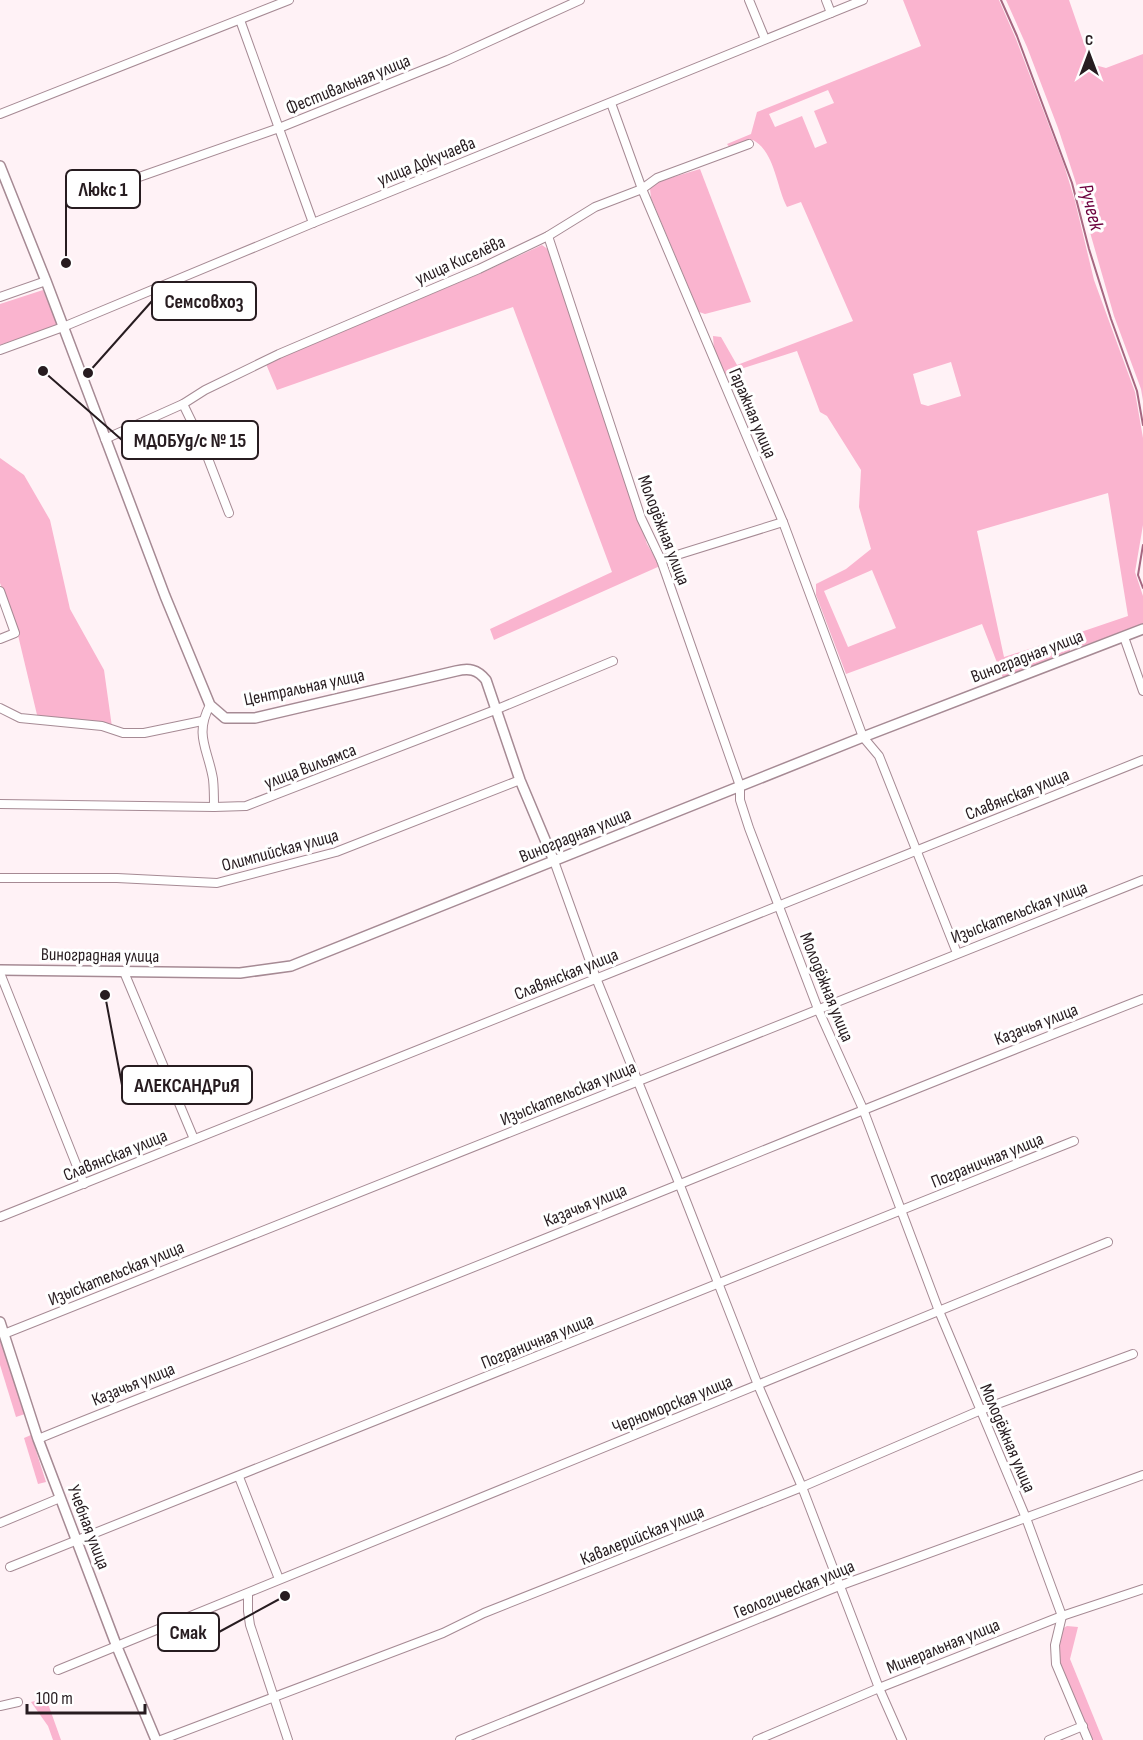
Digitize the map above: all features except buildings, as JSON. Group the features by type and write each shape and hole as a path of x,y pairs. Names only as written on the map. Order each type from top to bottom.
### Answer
{"street":[{"path":"0,114 289,0"},
{"name":"Фестивальная улица","path":"122,183 279,128 448,60 580,0"},
{"path":"750,0 765,39"},
{"path":"826,0 831,13"},
{"name":"улица Докучаева","path":"0,350 63,327 863,0"},
{"path":"240,20 313,223"},
{"name":"Гаражная улица","path":"611,103 642,189 783,522 863,737 879,756 957,952"},
{"name":"улица Киселёва","path":"105,439 183,404 205,390 271,358 479,269 548,236 595,207 642,189 657,178 749,144"},
{"path":"0,166 210,705 202,722 204,750 213,780 214,807"},
{"name":"Молодёжная улица","path":"548,236 641,518 661,560 740,786 740,800 749,828 818,1009 863,1109 939,1311 1026,1518 1062,1616"},
{"path":"0,297 46,280"},
{"path":"183,404 202,443 229,513"},
{"path":"661,560 783,522"},
{"path":"0,591 15,633 0,639"},
{"name":"Виноградная улица","path":"0,972 240,973 291,966 863,737 1143,629"},
{"path":"1124,637 1143,691"},
{"name":"улица Вильямса","path":"0,804 246,806 495,710 612,661"},
{"name":"Центральная улица","path":"210,705 225,718 255,718 465,669 474,670 486,680 520,780 554,861"},
{"path":"0,708 20,718 102,726 123,733 144,733 202,722"},
{"name":"Славянская улица","path":"0,1217 1143,760"},
{"name":"Олимпийская улица","path":"0,878 117,878 217,883 336,852 520,780"},
{"path":"554,861 596,978 758,1385 802,1487 879,1688 902,1740"},
{"name":"Изыскательская улица","path":"4,1334 957,952 1143,880"},
{"path":"0,972 84,1184"},
{"path":"124,972 194,1139"},
{"name":"Казачья улица","path":"38,1439 1143,999"},
{"name":"Пограничная улица","path":"10,1567 1074,1141"},
{"name":"Черноморская улица","path":"58,1670 1108,1242"},
{"name":"Учебная улица","path":"0,1322 38,1439 117,1647 156,1740"},
{"name":"Кавалерийская улица","path":"161,1740 443,1633 484,1613 802,1487 981,1410 1133,1353"},
{"name":"Геологическая улица","path":"460,1740 839,1586 1143,1475"},
{"path":"238,1477 279,1579"},
{"path":"0,1523 60,1497"},
{"name":"Минеральная улица","path":"757,1740 879,1688 1062,1616 1143,1589"},
{"path":"248,1594 250,1625 288,1740"},
{"path":"1062,1616 1055,1645 1056,1664 1088,1740"},
{"path":"0,1706 18,1702"},
{"path":"1049,1740 1083,1726"}],"shaded area":[{"path":"903,0 999,0 1064,165 1094,280 1135,392 1143,438 1143,525 1135,572 1143,596 1143,624 1083,646 1076,641 1075,634 1128,616 1108,493 977,531 1004,657 1066,637 1070,641 1070,651 1003,678 982,624 846,674 816,595 816,584 846,569 871,549 859,507 861,470 827,416 820,412 797,351 725,374 714,351 713,336 721,337 737,365 853,321 801,202 787,207 771,161 760,145 753,140 730,148 727,144 751,134 757,112 921,46","holes":["828,90 834,103 814,111 827,143 815,148 802,116 775,127 769,114","951,362 961,396 928,406 921,404 913,374","872,570 896,628 848,647 824,591"]},
{"path":"1006,0 1069,0 1091,64 1106,68 1143,54 1143,401 1141,389 1114,316 1058,128"},
{"path":"700,169 751,302 705,314 699,312 651,198 650,189 660,181"},
{"path":"542,245 549,250 647,544 660,566 494,640 490,629 612,572 513,307 277,390 266,364"},
{"path":"43,290 58,325 0,345 0,304"},
{"path":"0,458 24,475 50,520 70,609 104,670 112,727 38,719 17,631 0,583"},
{"path":"0,1337 25,1414 16,1417 0,1365"},
{"path":"31,1435 46,1482 38,1484 24,1438"},
{"path":"1067,1626 1078,1627 1070,1659 1103,1740 1092,1740 1059,1663 1060,1630"},
{"path":"46,1698 61,1740 53,1740 48,1726 31,1702"}],"waterway":[{"name":"Ручеек","path":"1001,0 1017,36 1072,183 1089,249 1137,391 1143,425"},
{"name":"Ручеек","path":"1143,545 1138,575 1143,588"}],"place":[{"name":"Люкс 1","path":"66,263"},
{"name":"МДОБУд/с № 15","path":"43,371"},
{"name":"Семсовхоз","path":"88,373"},
{"name":"АЛЕКСАНДРиЯ","path":"105,995"},
{"name":"Смак","path":"285,1596"}]}
